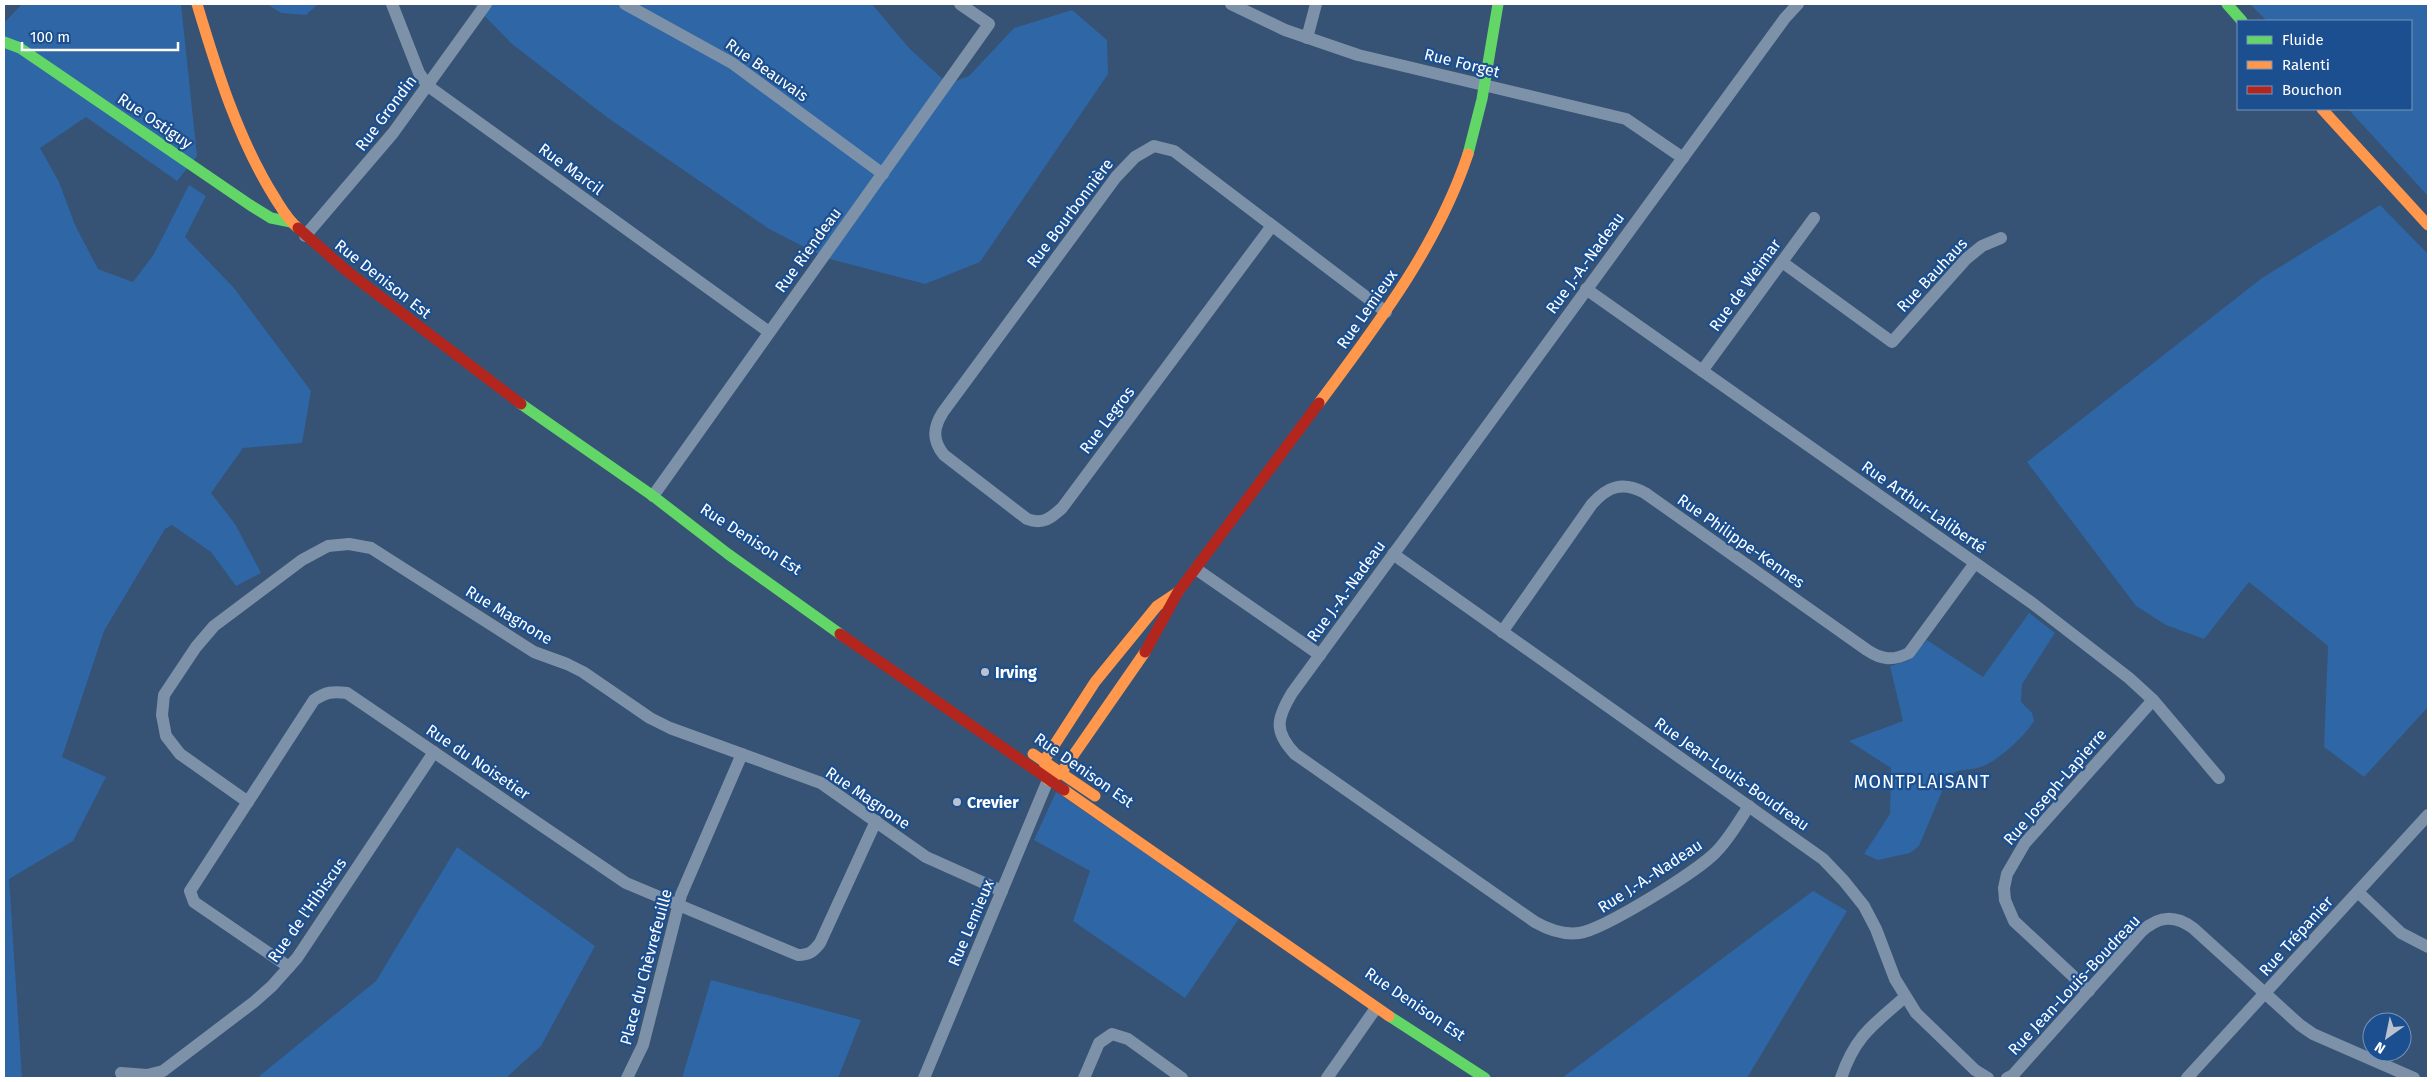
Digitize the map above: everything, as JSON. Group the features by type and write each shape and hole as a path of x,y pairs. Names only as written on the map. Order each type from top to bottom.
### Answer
{"main road":[{"name":"Rue Denison Est","path":"197,4 222,86 234,117 261,175 291,222 304,236 401,314 502,391 653,496 736,560 1376,1008 1485,1078"},
{"name":"Rue Lemieux","path":"1048,780 1061,772 1136,667 1164,624 1178,592 1386,312 1419,261 1454,190 1474,133 1486,86 1498,4"},
{"path":"2226,4 2241,20"},
{"name":"Rue Ostiguy","path":"4,42 20,48 250,205 271,218 291,222"},
{"path":"2323,110 2428,225"},
{"name":"Rue Denison Est","path":"653,496 735,546 820,605"},
{"name":"Rue Lemieux","path":"1044,761 1095,682 1157,606 1178,592"},
{"name":"Rue Denison Est","path":"1025,748 1381,1002 1446,1044 1491,1078"},
{"path":"1044,761 1048,780"}],"street":[{"name":"Rue Marcil","path":"392,4 420,73 428,86 769,332"},
{"name":"Rue Grondin","path":"304,236 363,170 428,86 486,4"},
{"name":"Rue Beauvais","path":"624,4 732,63 883,174"},
{"name":"Rue Riendeau","path":"653,496 989,24 960,4"},
{"name":"Rue Forget","path":"1231,4 1307,38 1358,55 1626,119 1683,158"},
{"path":"1307,38 1316,4"},
{"name":"Rue J.-A.-Nadeau","path":"1749,806 1717,851 1692,871 1605,925 1581,933 1552,931 1536,922 1295,754 1280,731 1280,712 1586,289 1785,18 1798,4"},
{"name":"Rue Bourbonnière","path":"938,446 935,430 943,412 1116,177 1130,161 1154,146 1174,151 1271,227 1386,312"},
{"name":"Rue de Weimar","path":"1702,371 1814,218"},
{"name":"Rue Legros","path":"938,446 944,455 1027,519 1041,522 1053,516 1068,500 1271,227"},
{"name":"Rue Bauhaus","path":"1782,262 1892,342 1966,260 1982,246 2001,238"},
{"name":"Rue Arthur-Laliberté","path":"1586,289 2079,638 2153,700 2219,778"},
{"name":"Rue Philippe-Kennes","path":"1502,632 1592,504 1608,489 1617,486 1635,487 1645,492 1867,650 1886,659 1902,657 1909,653 1975,563"},
{"name":"Rue Magnone","path":"248,802 180,754 166,736 162,715 164,695 196,647 214,626 302,560 328,546 349,544 371,548 534,652 567,664 582,672 650,718 670,728 821,784 926,857 1002,891"},
{"name":"Rue Jean-Louis-Boudreau","path":"1393,554 1813,851 1850,887 1870,917 1905,997 1923,1021 1981,1075 1988,1078"},
{"path":"1196,569 1320,655"},
{"name":"Rue du Noisetier","path":"289,967 194,902 190,890 314,700 323,694 334,691 347,693 626,884 790,953 807,955 814,951 820,943 876,821"},
{"name":"Rue Joseph-Lapierre","path":"2088,991 2014,921 2005,900 2004,888 2007,874 2025,843 2153,700"},
{"name":"Rue de l'Hibiscus","path":"121,1073 147,1075 163,1071 254,1002 289,967 311,939 434,752"},
{"name":"Place du Chèvrefeuille","path":"627,1078 642,1045 677,906 742,754"},
{"name":"Rue Lemieux","path":"924,1078 1048,780"},
{"name":"Rue Trépanier","path":"2187,1078 2428,815"},
{"path":"2358,892 2401,933 2428,947"},
{"name":"Rue Jean-Louis-Boudreau","path":"2007,1078 2013,1075 2142,932 2156,921 2165,918 2184,921 2193,928 2313,1034 2414,1078"},
{"path":"1841,1078 1854,1046 1874,1024 1905,997"},
{"path":"1327,1078 1376,1008"},
{"path":"1084,1078 1099,1043 1112,1034 1128,1040 1182,1078"}],"shaded area":[{"path":"22,4 181,4 197,156 177,181 86,117 40,148 59,182 75,225 98,269 133,282 154,254 189,185 206,196 185,237 234,288 311,391 302,443 243,448 211,493 235,524 261,573 236,586 211,552 172,525 165,529 104,631 62,757 106,777 73,841 9,879 22,1078 4,1078 4,23"},
{"path":"267,4 318,4 306,15 281,13"},
{"path":"473,4 872,4 909,48 948,84 969,76 1014,28 1072,10 1107,40 1108,74 980,262 925,284 826,258 769,229 608,118 512,44"},
{"path":"2250,4 2428,4 2428,196 2349,110 2412,110 2412,20 2266,20"},
{"path":"2380,205 2428,254 2428,707 2364,777 2324,747 2328,646 2249,582 2204,639 2166,625 2136,606 2027,462 2262,278"},
{"path":"2029,613 2055,633 2022,684 2021,702 2032,713 2034,721 2030,727 2018,741 1988,764 1961,770 1948,777 1919,846 1910,853 1878,860 1864,854 1890,814 1891,768 1849,741 1903,721 1890,666 1908,661 1927,640 1983,677"},
{"path":"1056,792 1240,917 1185,998 1073,921 1090,871 1034,840"},
{"path":"457,847 595,946 541,1046 506,1078 257,1078 376,981"},
{"path":"1813,891 1847,911 1747,1078 1562,1078"},
{"path":"711,980 861,1020 838,1078 682,1078"}],"traffic: fast":[{"path":"1468,154 1482,99 1498,4"},
{"path":"2227,4 2241,20"},
{"path":"4,42 20,48 250,205 271,218 291,222"},
{"path":"521,404 653,496 728,554 840,634"},
{"path":"1389,1016 1485,1078"}],"traffic: slow":[{"path":"197,4 212,54 239,128 262,175 280,206 298,228"},
{"path":"2323,110 2428,225"},
{"path":"1319,403 1404,284 1423,253 1440,221 1468,154"},
{"path":"1145,652 1061,773 1048,780 1044,761 1095,682 1157,606 1178,592"},
{"path":"1033,754 1095,796"},
{"path":"1064,790 1389,1016"}],"traffic: jam":[{"path":"298,228 348,272 521,404"},
{"path":"1145,652 1178,592 1319,403"},
{"path":"840,634 1064,790"}],"place":[{"name":"Irving","path":"985,672"},
{"name":"Crevier","path":"957,802"}],"district":[{"name":"MONTPLAISANT","path":"1922,782"}]}
